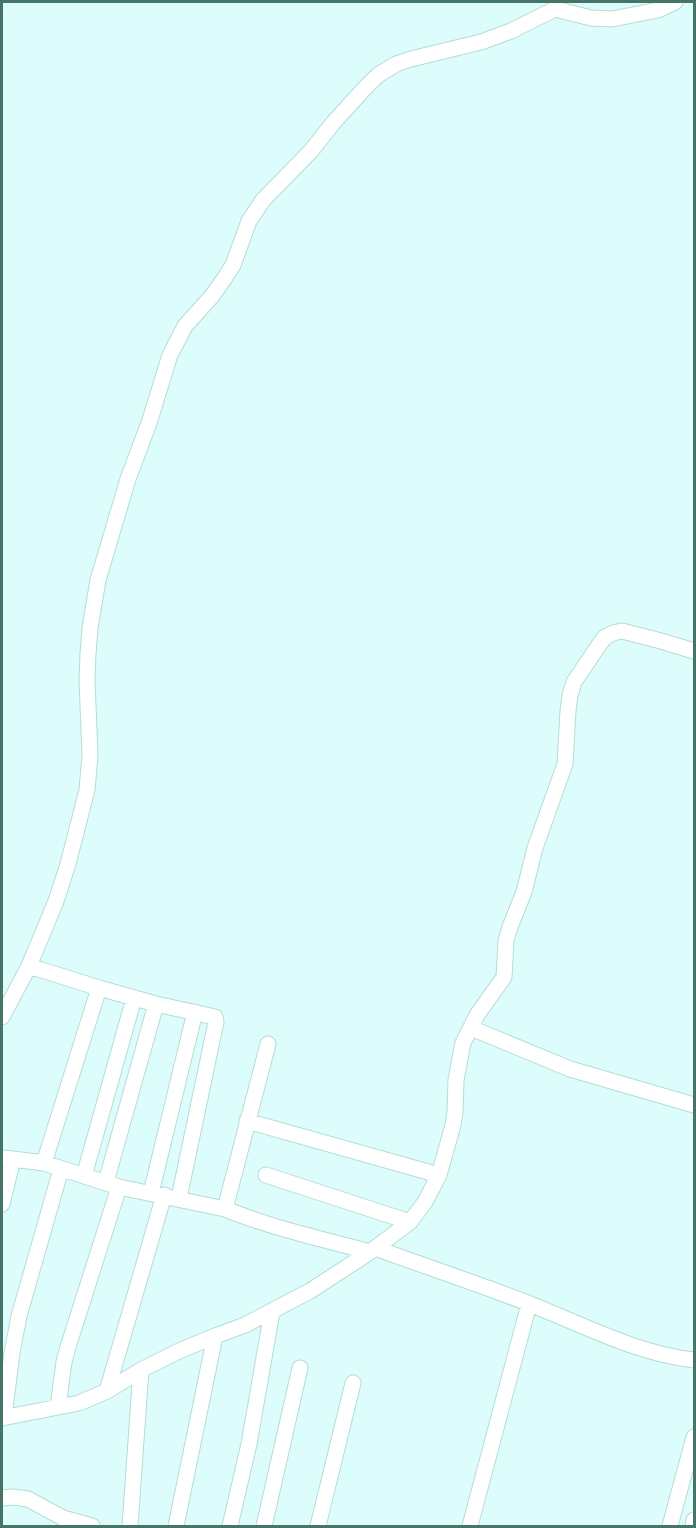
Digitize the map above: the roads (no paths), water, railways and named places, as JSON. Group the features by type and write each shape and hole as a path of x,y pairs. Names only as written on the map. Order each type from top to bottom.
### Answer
{"street":[{"path":"2,1017 29,966 56,901 87,790 90,739 88,654 95,596 128,479 149,423 170,355 185,326 212,296 233,265 249,221 263,200 311,151 334,122 378,75 396,64 481,42 511,31 553,5 591,18 612,19 658,10 675,2"},
{"path":"61,1169 19,1316 3,1417 79,1403 107,1391 141,1370 179,1351 245,1325 310,1291 373,1250 410,1222 425,1202 439,1175 453,1125 456,1080 463,1043 481,1010 504,977 506,940 524,892 535,848 565,764 570,695 574,682 605,636 613,633 622,631 694,651"},
{"path":"29,966 134,998 216,1018 107,1391"},
{"path":"44,1163 99,988"},
{"path":"84,1176 134,998"},
{"path":"58,1407 64,1362 113,1184 156,1004"},
{"path":"165,1195 195,1012"},
{"path":"471,1028 570,1069 694,1105"},
{"path":"225,1209 268,1044"},
{"path":"247,1121 439,1175"},
{"path":"2,1203 7,1158 44,1163 113,1184 225,1209 262,1222 373,1250 529,1304 576,1324 662,1355 694,1360"},
{"path":"266,1175 410,1222"},
{"path":"470,1527 529,1304"},
{"path":"230,1527 249,1444 272,1312"},
{"path":"176,1527 215,1336"},
{"path":"264,1527 300,1368"},
{"path":"130,1527 141,1370"},
{"path":"318,1527 353,1383"},
{"path":"670,1527 694,1437"},
{"path":"2,1498 28,1499 63,1518 92,1527"},
{"path":"693,1527 694,1520"}]}
